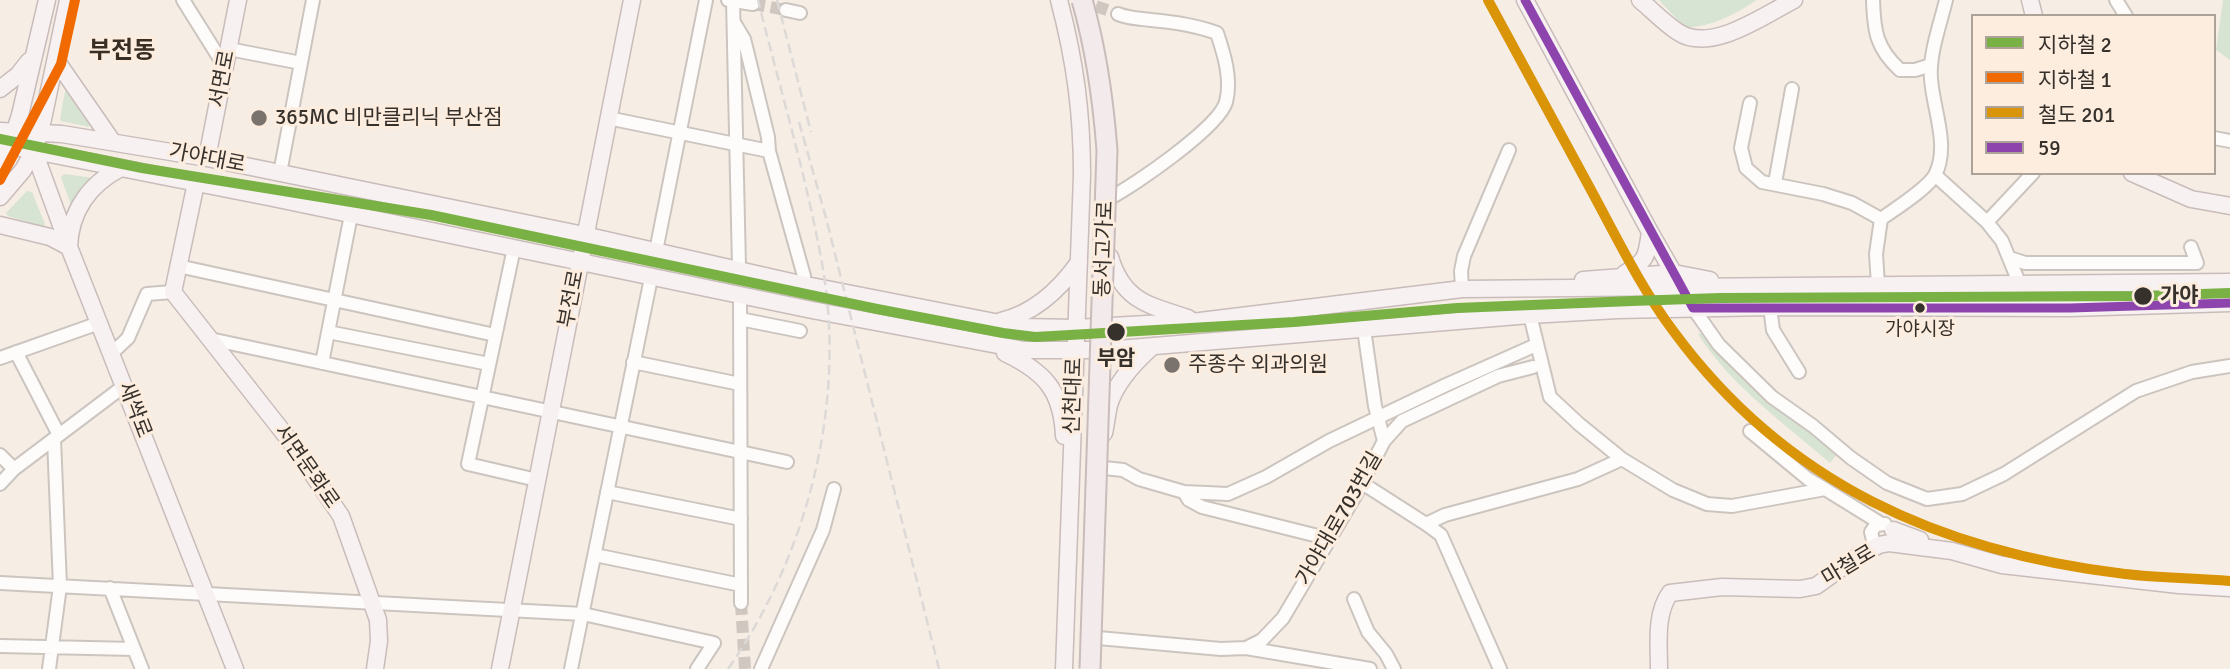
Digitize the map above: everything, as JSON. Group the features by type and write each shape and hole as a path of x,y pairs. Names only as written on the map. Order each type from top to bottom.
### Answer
{"highway":[{"name":"동서고가로","path":"1070,0 1091,99 1095,149 1078,669"},
{"name":"동서고가로","path":"1082,0 1095,52 1107,150 1090,669"}],"main road":[{"path":"0,162 33,56 47,0"},
{"path":"0,197 23,170 34,151 68,0"},
{"name":"서면로","path":"207,158 239,0"},
{"name":"부전로","path":"500,669 632,0"},
{"name":"신천대로","path":"1059,0 1072,48 1080,107 1082,175 1064,669"},
{"name":"신천대로","path":"1088,0 1098,37 1110,125 1110,257 1096,669"},
{"path":"1525,0 1693,308"},
{"path":"1640,0 1680,34 1702,39 1725,36 1794,0"},
{"path":"0,89 18,75 33,56"},
{"path":"56,60 112,141"},
{"name":"가야대로","path":"6,138 39,133 62,134 207,158 584,235 988,323 1020,327 1107,327 1200,321 1462,289 1678,280"},
{"name":"가야대로","path":"6,138 34,151 745,297 796,314 839,324 979,342"},
{"name":"새싹로","path":"34,151 235,669"},
{"path":"0,225 51,237 69,247 70,228 77,212 104,177 121,168"},
{"path":"2137,175 2191,199 2230,206"},
{"path":"173,292 196,183"},
{"path":"1653,239 1683,267 1708,280"},
{"path":"1616,310 1625,303 1624,294 1613,283 1643,262 1653,239"},
{"path":"1110,257 1115,276 1122,286 1138,299 1157,308 1200,321"},
{"path":"702,261 804,275 895,295 988,323 1018,317 1065,282 1079,262"},
{"path":"1678,280 1708,280 1749,286"},
{"path":"1678,280 1749,286 2230,282"},
{"name":"서면문화로","path":"173,292 290,441 341,516 378,620 379,641 375,669"},
{"path":"979,342 1024,351 1106,350 1616,310 1770,307 2070,308 2230,303"},
{"path":"979,342 1021,361 1036,370 1050,384 1059,400 1063,418 1066,468 1071,491"},
{"path":"1103,439 1110,403 1116,391 1139,359 1153,346"},
{"path":"1885,535 2002,565 2179,585 2230,588"},
{"name":"마철로","path":"1659,669 1659,627 1665,601 1670,593 1722,587 1800,589 1816,586 1885,535"}],"street":[{"path":"183,0 225,67"},
{"path":"281,173 313,0"},
{"path":"656,251 706,0"},
{"path":"739,266 734,22 731,0 753,4"},
{"path":"1873,0 1877,40 1888,59 1900,70 1915,70 1931,65"},
{"path":"1878,285 1876,254 1881,219 1909,199 1935,175 1941,152 1930,79 1946,0"},
{"path":"2116,0 2128,14"},
{"path":"786,10 800,13"},
{"path":"1110,198 1142,178 1206,128 1226,103 1227,63 1217,33 1197,26 1132,19 1118,14"},
{"path":"734,22 744,39 769,151 804,275"},
{"path":"229,49 301,63"},
{"path":"1775,183 1792,89"},
{"path":"1750,103 1741,148 1746,168 1762,182 1852,203 1881,219"},
{"path":"608,118 769,151"},
{"path":"1462,289 1461,271 1464,257 1509,150"},
{"path":"1935,175 1987,222 2002,241 2020,285"},
{"path":"1987,222 2031,175"},
{"path":"322,363 351,215"},
{"path":"2010,258 2025,263 2197,263 2191,247"},
{"path":"513,248 468,464 537,480"},
{"path":"178,266 495,334"},
{"path":"571,669 651,278"},
{"path":"111,354 128,338 147,295 173,292"},
{"path":"741,603 740,318 745,297"},
{"path":"1770,307 1773,330 1799,372"},
{"path":"1693,308 1719,345 1772,397 1887,483 1927,499 1962,494 2004,474 2136,391 2192,372 2230,366"},
{"path":"1530,315 1550,397 1622,459 1673,490 1707,504 1732,506 1825,489"},
{"path":"740,318 800,331"},
{"path":"0,358 99,323"},
{"name":"가야대로703번길","path":"1246,648 1262,640 1283,618 1362,484 1384,441 1364,329"},
{"path":"328,332 489,364"},
{"path":"210,339 787,462"},
{"path":"1104,468 1123,470 1139,479 1184,492 1228,494 1266,477 1329,441 1536,345"},
{"path":"16,352 56,437 60,586 49,669"},
{"path":"634,362 740,384"},
{"path":"1384,441 1402,421 1498,376 1533,367"},
{"path":"0,484 14,469 124,386"},
{"path":"1750,431 1808,479 1885,535"},
{"path":"0,455 14,469"},
{"path":"1426,524 1445,515 1578,479 1622,459"},
{"path":"1362,484 1441,535 1500,669"},
{"path":"761,669 823,530 834,489"},
{"path":"607,492 741,519"},
{"path":"1184,492 1189,500 1202,507 1330,539"},
{"path":"595,555 741,585"},
{"path":"0,583 583,614 714,643 697,669"},
{"path":"110,588 142,669"},
{"path":"1354,599 1368,632 1387,654 1394,669"},
{"path":"1098,638 1221,649 1246,648 1370,669"},
{"path":"0,646 134,649"}],"green space":[{"path":"1659,0 1757,0 1723,19 1685,28"},
{"path":"2223,0 2230,0 2230,60 2216,50"},
{"path":"65,91 90,124 89,127 61,121"},
{"path":"64,174 95,178 72,208 61,177"},
{"path":"27,191 32,192 45,224 43,227 6,213"},
{"path":"1709,331 1837,454 1830,463 1759,403 1726,370 1698,334"}],"tunnel":[{"path":"1079,0 1118,14"},
{"path":"753,4 786,10"},
{"path":"741,603 745,669"}],"railway":[{"path":"728,669 756,625 799,529 814,478 824,426 829,373 829,321 817,235 758,0"},
{"path":"777,0 811,132"},
{"path":"799,122 826,218 939,669"}],"metro line":[{"name":"1","path":"0,180 61,64 75,0"},
{"name":"2","path":"0,139 142,168 431,215 877,309 1035,337 1294,322 1457,308 1632,301 2230,293"}],"rail line":[{"name":"201","path":"1488,0 1651,298 1674,332 1718,385 1766,431 1817,470 1872,502 1931,528 1993,548 2057,564 2125,574 2230,581"}],"transit line":[{"name":"59","path":"1525,0 1693,308 2070,308 2230,303"}],"place":[{"name":"365MC 비만클리닉 부산점","path":"259,118"},
{"name":"가야","path":"2143,296"},
{"name":"가야시장","path":"1920,308"},
{"name":"부암","path":"1116,332"},
{"name":"주종수 외과의원","path":"1172,365"}],"district":[{"name":"부전동","path":"122,52"}]}
